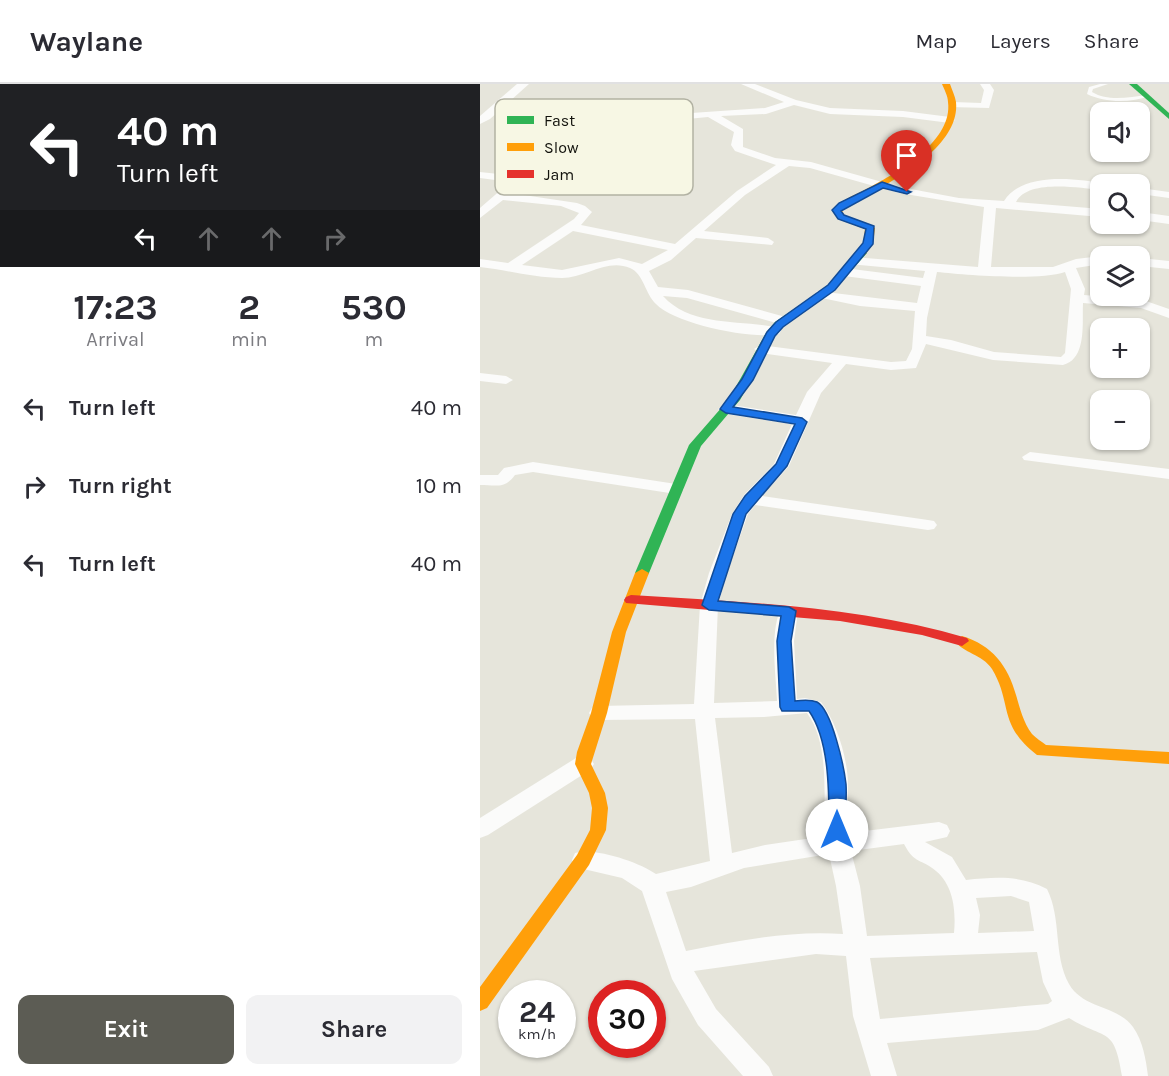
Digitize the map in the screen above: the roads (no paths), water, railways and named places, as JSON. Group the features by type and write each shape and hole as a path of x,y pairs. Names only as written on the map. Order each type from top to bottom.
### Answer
{"street":[{"path":"506,99 524,84"},
{"path":"746,84 793,102 857,114 903,114 950,120"},
{"path":"480,829 583,764 599,713 619,632 695,445 747,380 761,349 774,331 784,321 822,294 868,244 870,228 841,217 837,210 842,205 882,185 931,146 943,133 950,120 953,105 953,99 946,84"},
{"path":"953,105 986,106 989,90 985,84"},
{"path":"1133,84 1169,117"},
{"path":"693,115 733,111 766,111 793,102"},
{"path":"480,121 495,110"},
{"path":"712,115 739,131 736,146 739,150 786,163 811,165 882,185 950,200 1090,212"},
{"path":"642,269 662,261 741,193 786,163"},
{"path":"480,176 495,177"},
{"path":"1008,206 1014,194 1021,189 1059,184 1090,186"},
{"path":"1150,192 1169,195"},
{"path":"480,214 502,196 585,208 585,216 510,267"},
{"path":"984,272 990,205"},
{"path":"1150,217 1169,220"},
{"path":"571,227 678,248"},
{"path":"693,234 768,242"},
{"path":"628,263 650,242"},
{"path":"848,267 1046,272 1090,261"},
{"path":"480,263 572,273 602,262 628,263 642,269 663,304 689,317 706,322 774,331"},
{"path":"1150,263 1169,265"},
{"path":"848,267 928,283"},
{"path":"920,339 951,344 993,356 1063,361 1068,359 1072,353 1078,289 1069,267"},
{"path":"761,349 842,360 905,366 911,364 917,357 922,308 932,268"},
{"path":"655,291 688,294 784,321"},
{"path":"822,294 860,302 922,308"},
{"path":"1077,298 1143,304 1169,314"},
{"path":"722,867 704,711 709,605 740,514 750,499 781,466 814,392 842,360"},
{"path":"480,377 506,380"},
{"path":"726,409 802,422"},
{"path":"1030,457 1169,474"},
{"path":"480,480 503,480 510,471 533,467 676,489"},
{"path":"750,499 928,525"},
{"path":"631,600 789,611 889,624 951,638 982,649 998,661 1008,685 1015,721 1022,738 1030,747 1042,751 1169,758"},
{"path":"787,707 784,641 789,611"},
{"path":"599,713 704,711 805,705 814,707 819,714 831,748 837,783 838,843 848,886 866,1016 884,1076"},
{"path":"480,1002 583,860 598,830 600,808 597,793 583,764"},
{"path":"652,885 691,877 743,859 838,843 939,831"},
{"path":"910,835 919,851 944,864 960,890 966,902 968,915 965,943"},
{"path":"583,860 630,871 652,885 678,963 707,1017 760,1076"},
{"path":"960,890 1013,886 1026,887 1039,896 1055,977 1060,991 1070,1004 1110,1023 1121,1031 1130,1044 1135,1076"},
{"path":"678,963 725,954 816,942 903,946 1048,940"},
{"path":"871,1032 1038,1018 1054,1014 1070,1004"}],"lane":[{"path":"1106,84 1090,88 1089,93 1110,99 1147,96"}]}
